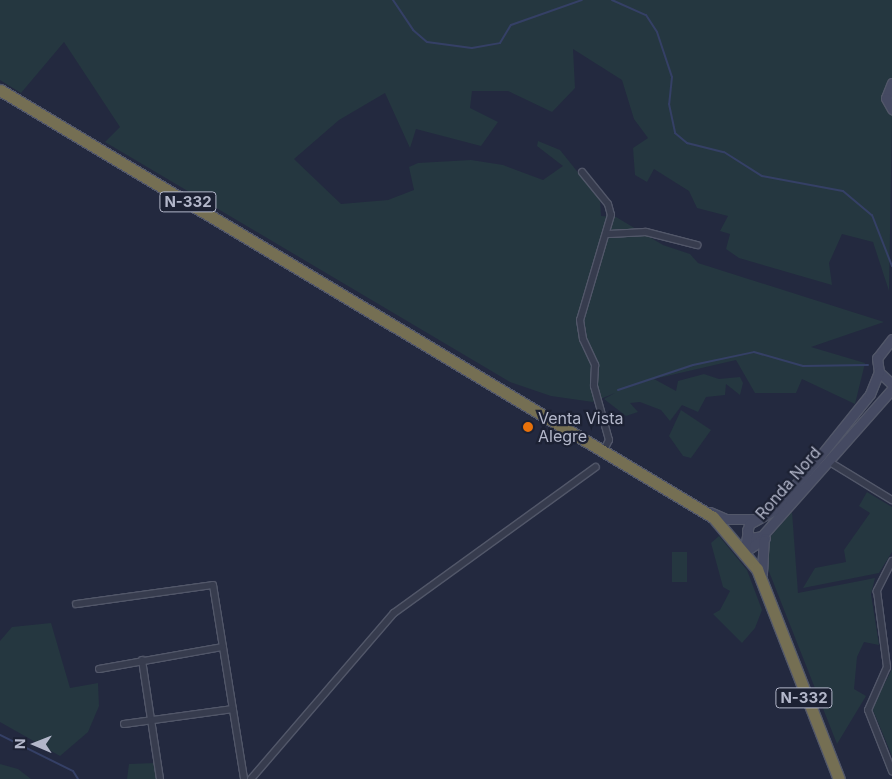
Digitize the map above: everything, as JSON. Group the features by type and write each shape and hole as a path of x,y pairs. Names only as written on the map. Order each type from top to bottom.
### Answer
{"highway":[{"name":"N-332","path":"0,90 608,453 694,502 743,548 768,593 808,701"},
{"name":"N-332","path":"608,453 696,510 729,538 745,560 808,701 839,779"},
{"path":"808,701 831,779"},
{"path":"808,701 847,779"}],"main road":[{"path":"892,83 886,98 892,109"},
{"name":"Ronda Nord","path":"892,339 879,351 879,372 870,394 774,510 756,519 747,530 750,538 758,539 770,527 892,390"},
{"path":"879,372 892,384"},
{"path":"694,502 726,519 756,519"},
{"path":"768,593 760,567 764,540 770,527"},
{"path":"745,560 743,548 747,530"},
{"path":"729,538 743,548"},
{"path":"743,548 764,540"}],"street":[{"path":"582,172 608,204 609,234 592,269 580,320 583,339 595,365 594,386 609,440 608,453"},
{"path":"609,234 646,232 697,245"},
{"path":"828,460 892,500"},
{"path":"251,779 394,614 596,467"},
{"path":"892,561 876,598 887,667 868,710 892,771"},
{"path":"76,604 213,585 244,779"},
{"path":"99,669 223,647"},
{"path":"142,660 160,779"},
{"path":"124,724 152,722 233,709"}],"shaded area":[{"path":"0,0 892,0 892,78 882,96 892,115 889,291 873,242 842,234 829,263 832,285 739,258 726,249 730,234 720,231 728,216 697,208 689,191 654,169 647,182 635,175 633,148 648,138 634,119 622,80 573,49 575,88 552,112 508,91 472,91 470,108 498,122 481,146 416,129 410,148 385,93 339,120 294,159 341,204 388,200 414,190 409,167 418,163 471,160 503,165 543,180 563,166 537,146 538,141 560,150 600,200 601,216 616,217 663,245 690,254 698,263 884,322 811,347 865,363 855,404 802,379 796,393 755,393 736,360 654,379 676,391 678,381 704,374 719,379 740,377 743,383 740,395 726,384 725,395 706,397 698,412 682,405 670,421 661,410 640,402 630,403 638,412 626,416 604,399 615,393 593,402 551,396 510,382 105,142 120,127 64,42 21,93 0,80"},
{"path":"681,410 711,430 691,458 683,456 669,436"},
{"path":"867,492 892,507 892,552 879,573 803,588 815,568 846,562 844,550 870,513 859,506"},
{"path":"792,512 798,593 875,578 871,594 879,645 864,642 857,657 854,689 866,696 837,744 766,564 771,536"},
{"path":"719,536 747,570 762,610 755,628 742,643 713,614 720,610 730,591 723,587 711,543"},
{"path":"672,552 687,552 687,582 672,582"},
{"path":"51,623 70,688 98,683 99,706 88,732 60,756 0,722 0,641 12,627"},
{"path":"892,669 892,756 872,708"},
{"path":"155,763 157,779 127,779 129,764"},
{"path":"0,764 18,769 31,779 0,779"}],"waterway":[{"path":"393,0 413,30 427,42 472,48 500,43 511,25 582,0"},
{"path":"612,0 646,15 657,32 672,77 669,104 675,133 687,143 724,152 762,176 843,191 872,215 892,266"},
{"path":"618,390 693,365 754,352 803,366 868,365"},
{"path":"0,735 73,771 78,779"}],"place":[{"name":"Venta Vista Alegre","path":"528,427"}]}
